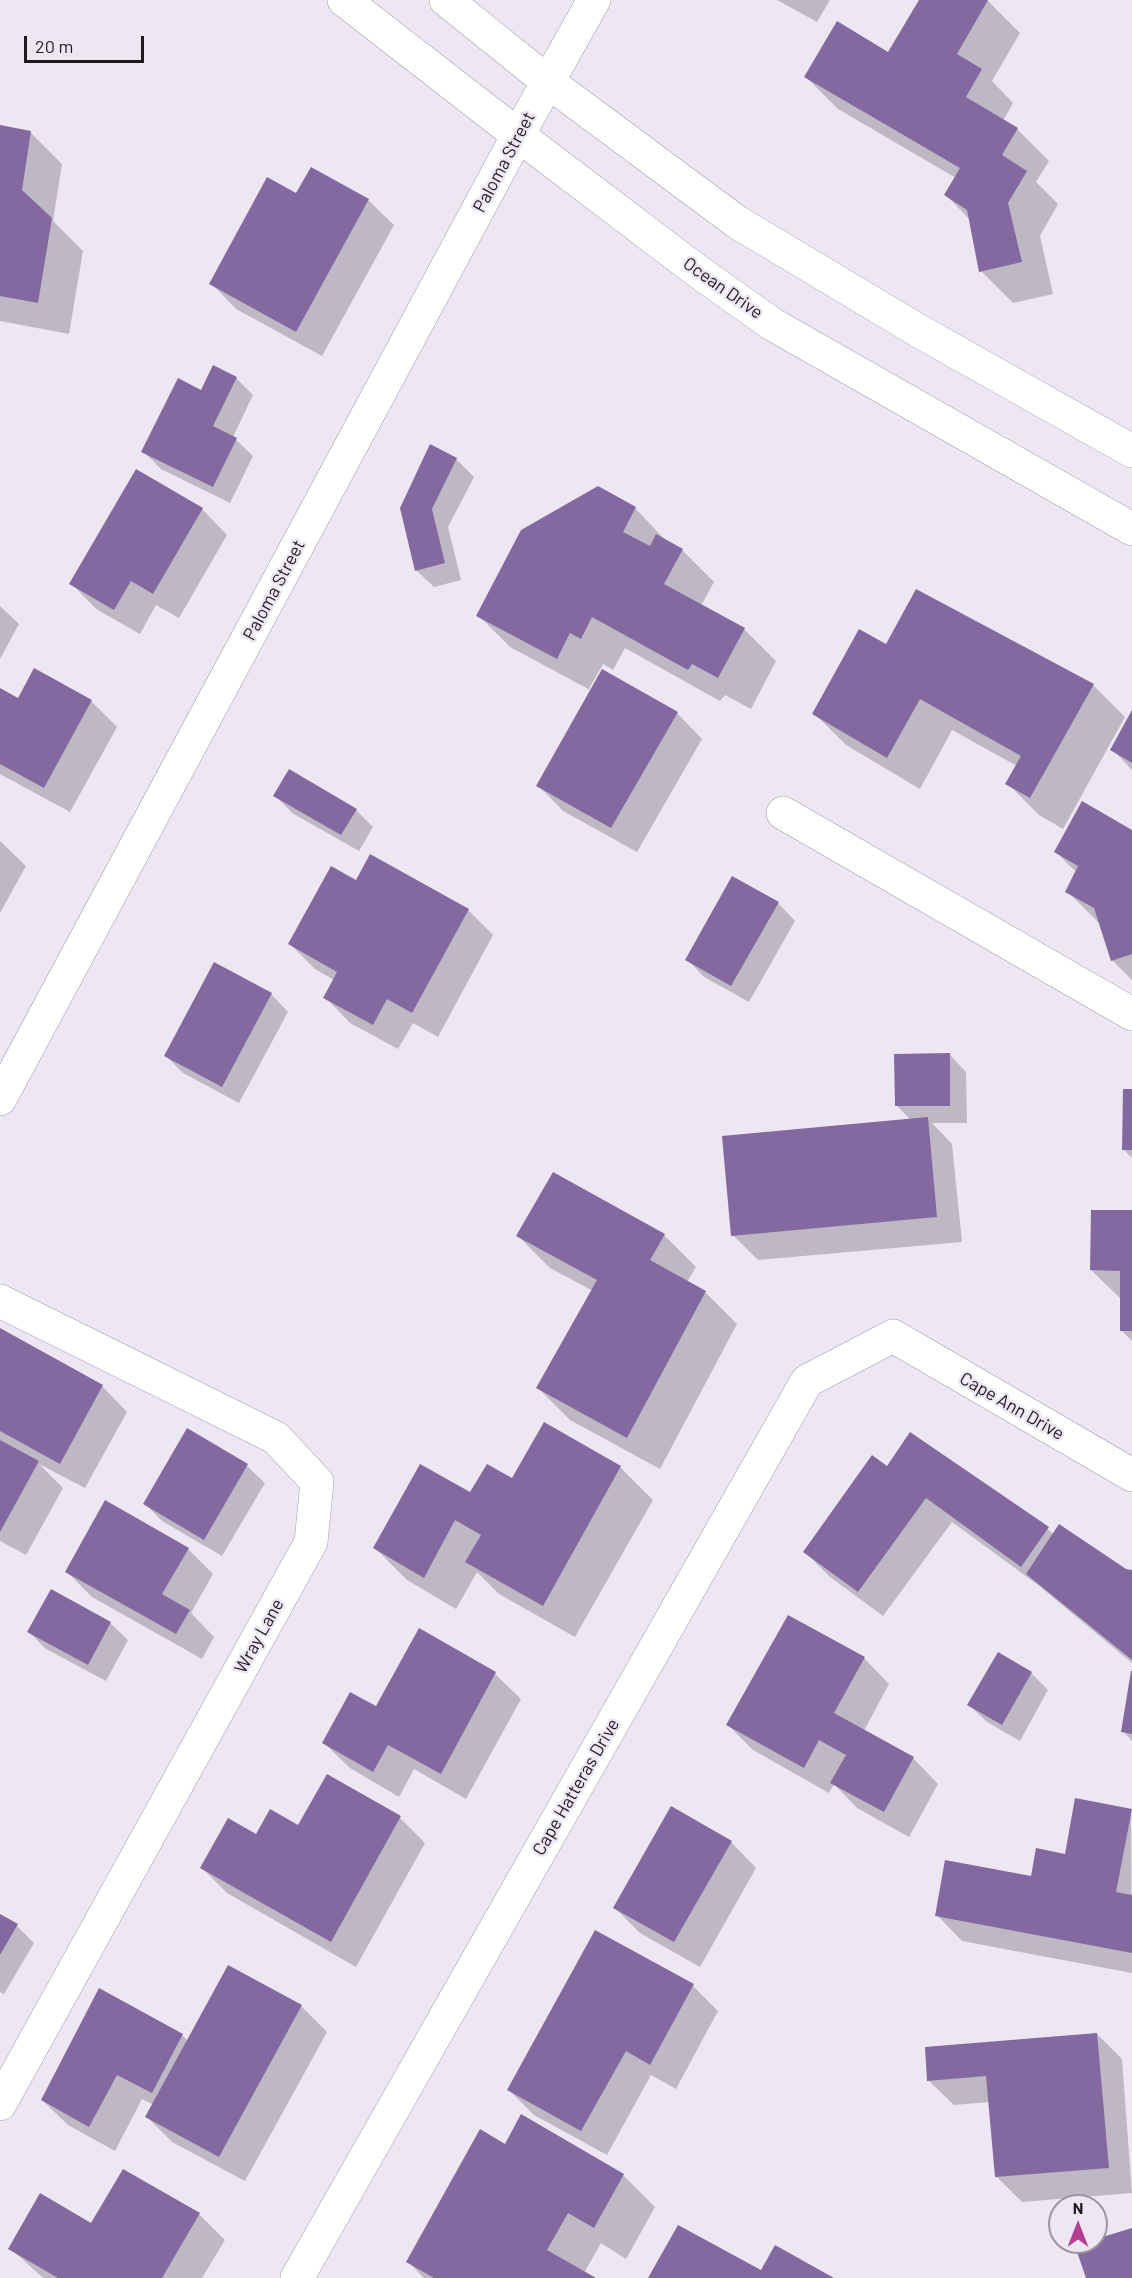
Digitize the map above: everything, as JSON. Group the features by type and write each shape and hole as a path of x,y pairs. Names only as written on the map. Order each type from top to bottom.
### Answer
{"street":[{"name":"Ocean Drive","path":"344,0 696,270 772,324 1132,529"},
{"path":"446,0 547,81 737,222 919,331 1132,451"},
{"name":"Paloma Street","path":"0,1099 547,81 594,0"},
{"path":"783,813 1132,1014"},
{"name":"Wray Lane","path":"0,1301 276,1438 317,1482 311,1542 0,2104"},
{"name":"Cape Ann Drive","path":"893,1336 1132,1475"},
{"name":"Cape Hatteras Drive","path":"303,2276 807,1381 893,1336"}],"building":[{"path":"919,0 988,0 957,54 982,69 966,97 1018,128 1002,155 1027,171 1008,203 1022,262 979,272 967,210 944,195 960,168 804,77 837,21 888,52"},
{"path":"0,125 31,131 22,190 52,218 38,303 0,296"},
{"path":"311,167 369,199 296,332 209,284 267,177 296,193"},
{"path":"213,365 237,377 213,426 237,438 213,487 141,452 178,378 201,390"},
{"path":"430,444 457,458 432,509 445,563 415,571 400,508"},
{"path":"136,469 203,508 153,594 131,581 114,610 69,584"},
{"path":"598,486 636,507 623,532 650,546 656,534 683,549 664,584 745,628 718,678 692,664 688,670 592,617 581,639 570,633 557,659 476,616 521,530"},
{"path":"916,589 1094,684 1030,798 1005,784 1021,756 920,699 887,758 812,714 859,629 886,644"},
{"path":"34,668 92,700 44,788 0,764 0,688 18,698"},
{"path":"602,669 678,712 611,828 536,786"},
{"path":"1132,710 1132,763 1110,750"},
{"path":"289,769 357,809 341,835 273,796"},
{"path":"1082,801 1132,830 1132,954 1111,961 1094,908 1065,892 1078,866 1054,852"},
{"path":"370,854 469,909 412,1013 387,999 373,1025 323,998 337,972 288,944 331,866 356,880"},
{"path":"732,876 779,902 731,986 685,960"},
{"path":"214,962 272,993 222,1087 164,1056"},
{"path":"950,1053 950,1106 895,1106 894,1054"},
{"path":"1123,1089 1132,1089 1132,1150 1122,1150"},
{"path":"928,1117 937,1217 731,1236 722,1136"},
{"path":"553,1172 665,1234 650,1260 706,1291 627,1438 536,1388 597,1280 516,1236"},
{"path":"1091,1210 1132,1210 1132,1331 1120,1331 1120,1271 1090,1270"},
{"path":"0,1328 103,1385 60,1464 0,1431"},
{"path":"544,1422 621,1466 543,1606 465,1562 481,1535 455,1520 424,1578 373,1548 420,1464 470,1492 487,1464 512,1478"},
{"path":"187,1428 248,1464 204,1540 143,1504"},
{"path":"910,1432 1049,1527 1021,1567 926,1498 858,1592 803,1552 872,1455 887,1466"},
{"path":"0,1440 39,1461 0,1532"},
{"path":"105,1500 189,1548 162,1594 190,1610 176,1634 65,1572"},
{"path":"1059,1524 1126,1569 1132,1570 1132,1660 1026,1574"},
{"path":"51,1589 111,1622 88,1665 27,1632"},
{"path":"788,1615 865,1657 834,1713 914,1757 884,1812 830,1783 846,1755 819,1740 804,1768 726,1725"},
{"path":"419,1628 496,1672 441,1774 388,1745 373,1772 322,1743 350,1692 376,1706"},
{"path":"998,1652 1032,1672 1002,1725 967,1705"},
{"path":"1132,1671 1132,1734 1121,1732"},
{"path":"327,1774 401,1816 331,1942 200,1868 228,1818 256,1834 270,1809 298,1825"},
{"path":"1075,1798 1132,1809 1116,1892 1132,1895 1132,1953 935,1916 945,1860 1031,1876 1036,1848 1065,1854"},
{"path":"671,1806 732,1841 674,1942 613,1908"},
{"path":"0,1914 18,1924 0,1955"},
{"path":"595,1930 694,1984 650,2065 626,2051 581,2131 507,2090"},
{"path":"228,1965 302,2005 219,2157 145,2117"},
{"path":"99,1988 183,2034 152,2093 117,2075 89,2127 41,2100"},
{"path":"1097,2033 1109,2168 995,2177 986,2076 927,2081 925,2047"},
{"path":"521,2114 624,2174 594,2228 568,2213 547,2250 596,2278 434,2278 406,2262 480,2129 505,2144"},
{"path":"123,2169 200,2213 162,2278 58,2278 8,2249 40,2193 91,2223"},
{"path":"678,2225 761,2270 775,2245 834,2278 648,2278"},
{"path":"1132,2228 1132,2278 1086,2278 1078,2254 1108,2254 1108,2235"}]}
